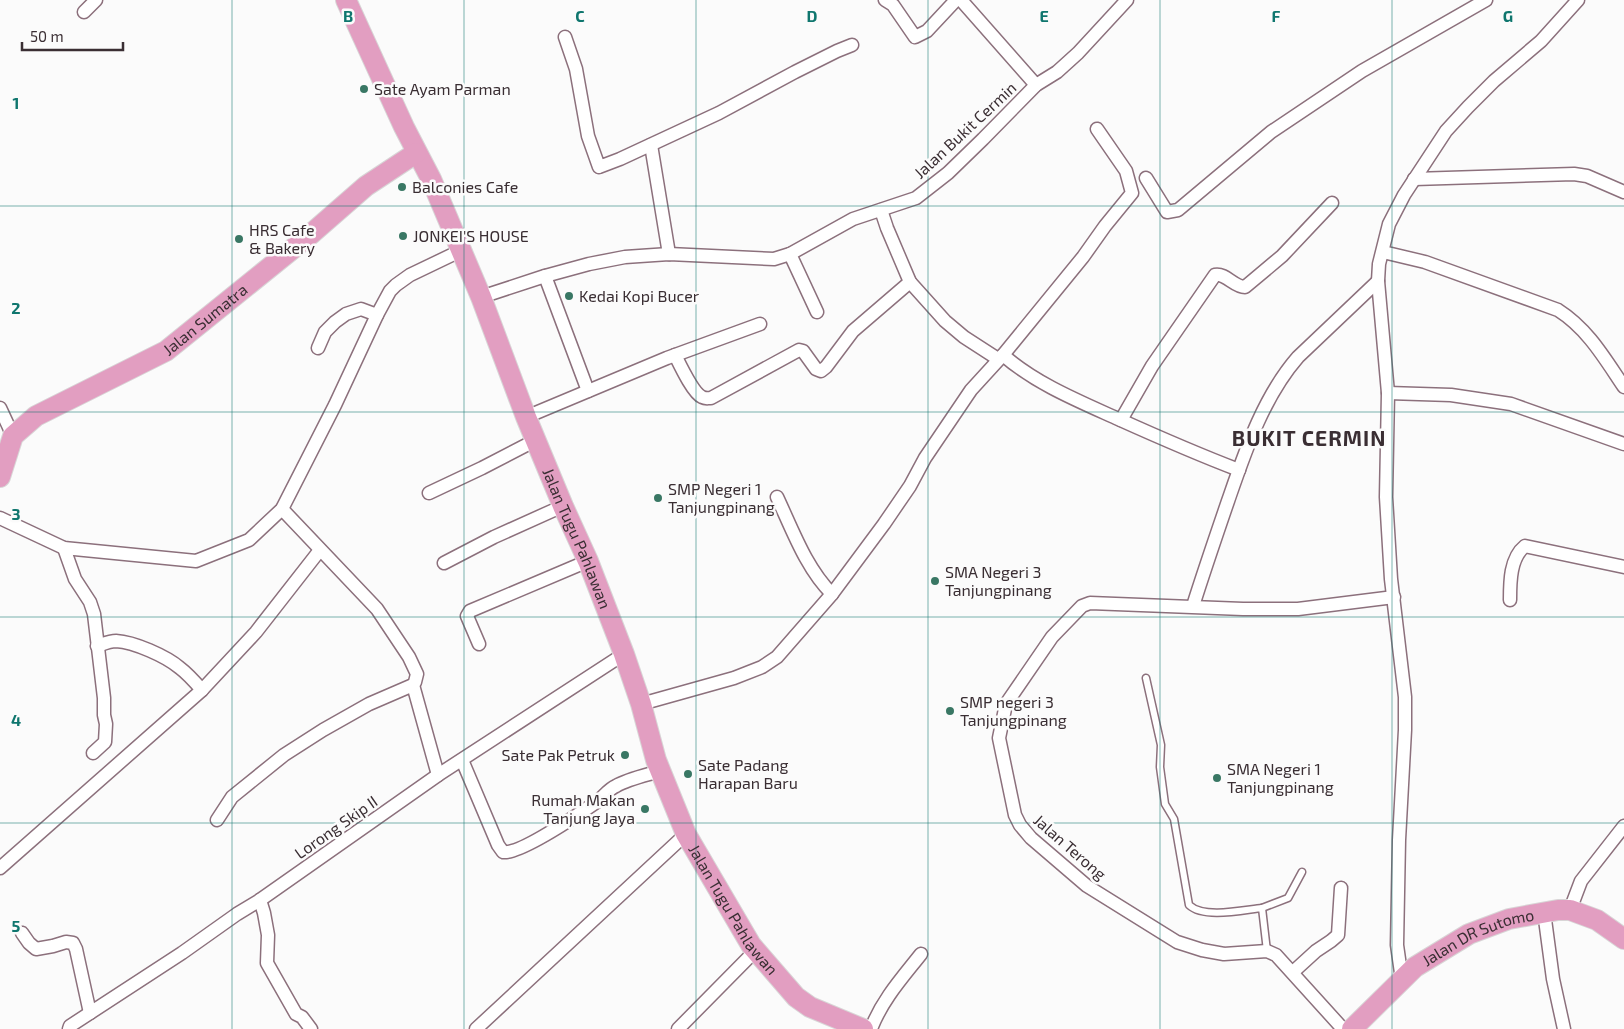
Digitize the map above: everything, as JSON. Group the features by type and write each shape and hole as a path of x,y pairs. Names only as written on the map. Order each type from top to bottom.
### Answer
{"main road":[{"name":"Jalan Tugu Pahlawan","path":"346,0 416,153 431,180 481,297 526,417 588,561 624,654 641,704 656,760 686,834 756,950 796,997 817,1010 864,1029"},
{"name":"Jalan Sumatra","path":"7,448 36,416 166,352 366,186 416,153"},
{"path":"0,477 7,448"},
{"name":"Jalan DR Sutomo","path":"1352,1029 1415,967 1469,934 1509,919 1544,912 1570,910 1597,920 1624,939"}],"street":[{"path":"84,12 96,0"},
{"path":"885,0 893,5 915,37 927,31 956,0"},
{"path":"961,0 1036,85"},
{"name":"Jalan Bukit Cermin","path":"481,297 545,276 589,264 625,257 669,254 774,259 790,254 853,219 916,198 948,173 984,140 1036,85 1057,72 1078,53 1127,0"},
{"path":"1146,178 1167,212 1178,210 1280,127 1362,71 1486,0"},
{"path":"1402,980 1397,945 1399,840 1406,730 1404,687 1391,579 1385,484 1388,393 1378,281 1379,264 1389,224 1404,195 1446,131 1494,81 1541,40 1578,0"},
{"path":"565,37 576,69 588,136 599,167 719,113 852,45"},
{"path":"641,704 734,678 762,667 777,658 832,594 910,486 925,458 971,390 1083,257 1132,193 1126,171 1097,128"},
{"path":"651,145 669,254"},
{"path":"1414,179 1574,174 1587,176 1624,192"},
{"path":"1121,420 1152,366 1215,275 1220,274 1239,287 1245,287 1282,256 1332,203"},
{"path":"881,210 886,228 910,282 944,321 964,337 1083,403 1239,470"},
{"path":"0,518 64,548 196,561 249,540 282,509 336,405 390,291 410,275 460,251"},
{"path":"1382,252 1425,262 1558,310 1570,317 1589,336 1624,387"},
{"path":"790,254 817,312"},
{"path":"545,276 588,390"},
{"path":"1192,606 1239,470 1275,388 1286,370 1378,281"},
{"path":"675,355 698,394 705,398 710,398 799,350 803,350 816,369 821,371 854,331 910,282"},
{"path":"318,348 325,332 346,314 361,309 377,315"},
{"path":"526,417 675,355 760,324"},
{"path":"1388,393 1451,395 1511,404 1624,444"},
{"path":"0,408 7,448"},
{"path":"429,493 536,440"},
{"path":"777,497 809,565 823,586 832,594"},
{"path":"444,562 563,506"},
{"path":"217,820 232,798 284,755 369,704 413,685 417,674 409,657 377,609 282,509"},
{"path":"1510,600 1513,568 1519,550 1525,546 1560,552 1586,560 1623,562"},
{"path":"64,548 75,579 90,602 94,614 104,698 106,742 93,753"},
{"path":"0,868 202,690 266,621 320,550"},
{"path":"479,644 468,616 470,611 588,561"},
{"name":"Jalan Terong","path":"1267,951 1224,954 1202,950 1177,942 1087,886 1031,838 1020,825 1015,815 999,738 1006,704 1052,637 1082,606 1090,603 1243,609 1298,609 1394,597"},
{"path":"97,646 114,641 150,651 180,667 202,690"},
{"name":"Lorong Skip II","path":"69,1029 70,1026 260,900 438,775 624,654"},
{"path":"413,685 438,775"},
{"path":"462,760 502,852 518,849 557,828 599,800 616,786 660,771"},
{"path":"1570,910 1581,881 1624,826"},
{"path":"476,1029 686,834"},
{"path":"1293,972 1316,951 1338,935 1341,888"},
{"path":"260,900 268,935 267,963 296,1014 302,1018 310,1029"},
{"path":"1544,912 1553,979 1564,1029"},
{"path":"22,933 36,949 66,942 73,943 90,1013"},
{"path":"678,1029 756,950"},
{"path":"1267,951 1276,954 1343,1029"},
{"path":"864,1029 876,1016 885,1000 921,954"}],"lane":[{"path":"1146,678 1161,745 1160,767 1163,798 1174,819 1191,908 1205,912 1229,912 1262,908 1288,898 1302,872"},
{"path":"1262,908 1267,951"}],"place":[{"name":"Sate Ayam Parman","path":"364,89"},
{"name":"Balconies Cafe","path":"402,187"},
{"name":"JONKEI'S HOUSE","path":"403,236"},
{"name":"HRS Cafe & Bakery","path":"239,239"},
{"name":"Kedai Kopi Bucer","path":"569,296"},
{"name":"SMP Negeri 1 Tanjungpinang","path":"658,498"},
{"name":"SMA Negeri 3 Tanjungpinang","path":"935,581"},
{"name":"SMP negeri 3 Tanjungpinang","path":"950,711"},
{"name":"Sate Pak Petruk","path":"625,755"},
{"name":"Sate Padang Harapan Baru","path":"688,774"},
{"name":"SMA Negeri 1 Tanjungpinang","path":"1217,778"},
{"name":"Rumah Makan Tanjung Jaya","path":"645,809"}],"district":[{"name":"BUKIT CERMIN","path":"1309,439"}]}
